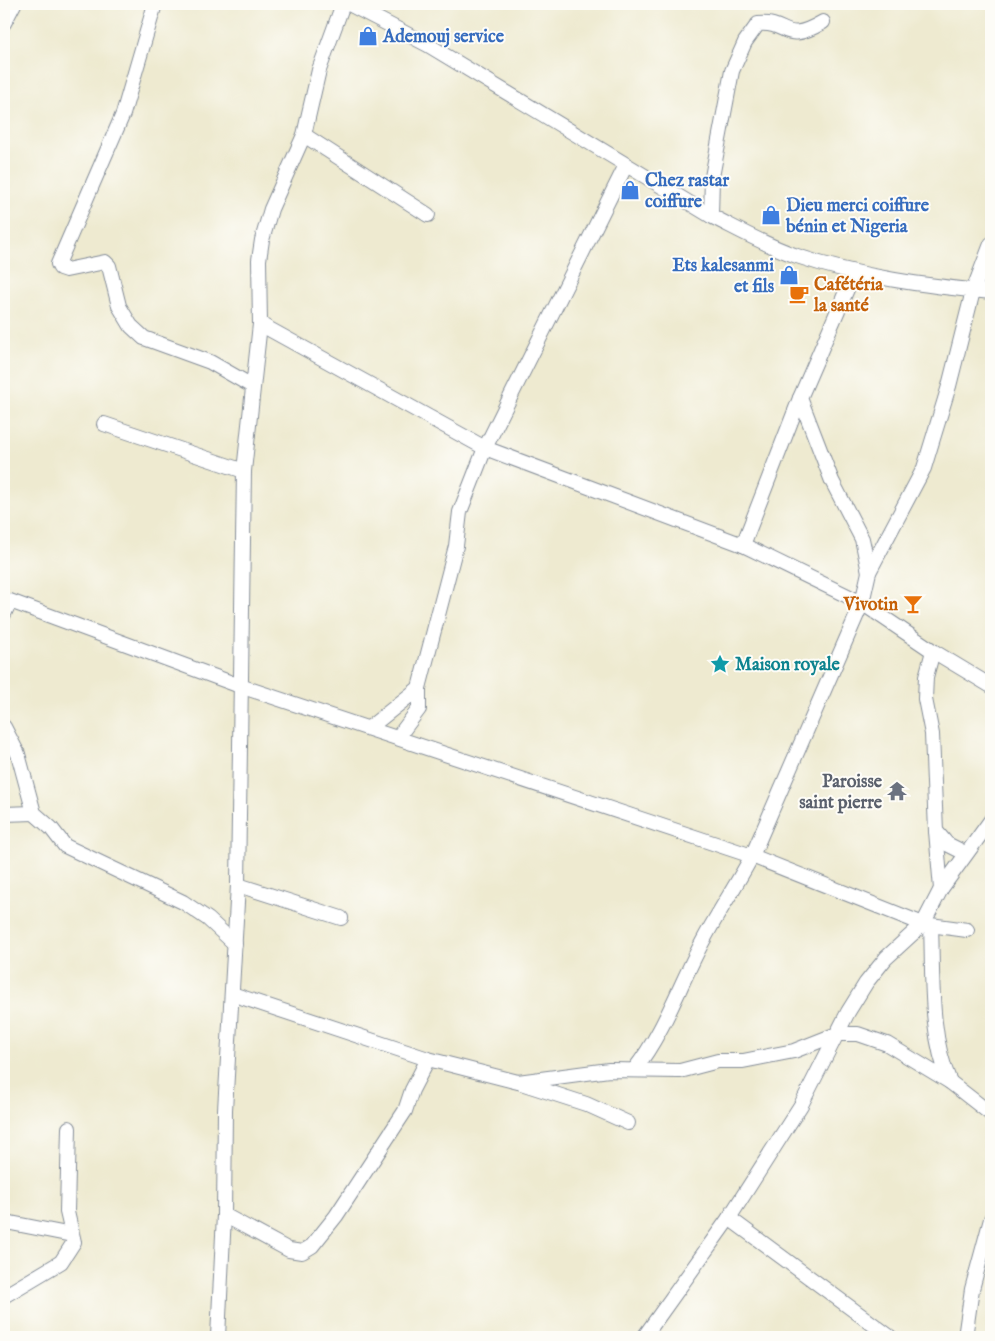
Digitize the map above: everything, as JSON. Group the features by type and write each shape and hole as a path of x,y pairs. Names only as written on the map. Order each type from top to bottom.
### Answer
{"street":[{"path":"4,23 14,4"},
{"path":"155,4 124,114 58,264 60,268 66,270 105,262 108,266 119,306 131,326 144,338 210,362 252,386"},
{"path":"218,1337 224,1215 225,1110 238,885 244,471 260,324 262,240 271,210 304,135 319,70 344,4"},
{"path":"348,4 428,46 711,216 796,256 854,272 973,291 991,292"},
{"path":"711,216 712,177 732,71 745,42 758,24 769,23 786,32 796,34 806,32 823,22"},
{"path":"304,135 428,215"},
{"path":"398,737 419,709 419,688 456,546 460,512 485,448 626,165"},
{"path":"634,1070 649,1050 704,938 752,856 862,603 869,572 924,468 949,386 973,291 991,244"},
{"path":"743,545 800,398 854,272"},
{"path":"260,324 485,448 743,545 862,603 933,651 991,686"},
{"path":"800,398 832,481 862,539 869,572"},
{"path":"104,424 244,471"},
{"path":"4,614 10,600 240,686 752,856 927,924 968,930"},
{"path":"933,651 926,677 925,699 932,734 936,831 941,890"},
{"path":"369,728 419,688"},
{"path":"4,727 18,754 34,813 51,828 65,846 183,902 208,918 235,944"},
{"path":"4,814 34,813"},
{"path":"950,1082 944,1068 936,1020 927,924 941,890 965,853 991,820"},
{"path":"936,831 946,844 965,853"},
{"path":"238,885 341,918"},
{"path":"644,1337 729,1218 801,1105 837,1034 866,984 886,958 927,924"},
{"path":"232,994 428,1060 518,1082 586,1104 628,1123"},
{"path":"518,1082 609,1070 680,1071 718,1061 743,1061 773,1056 794,1051 837,1034 858,1034 887,1044 950,1082 991,1114"},
{"path":"224,1215 290,1250 302,1252 312,1246 336,1216 405,1111 412,1090 428,1060"},
{"path":"4,1296 61,1262 74,1242 67,1212 69,1128"},
{"path":"729,1218 890,1337"},
{"path":"965,1337 972,1289 991,1220"},
{"path":"4,1224 11,1223 72,1235"}],"place":[{"name":"Ademouj service","path":"368,36"},
{"name":"Chez rastar coiffure","path":"630,190"},
{"name":"Dieu merci coiffure bénin et Nigeria","path":"771,215"},
{"name":"Ets kalesanmi et fils","path":"789,275"},
{"name":"Cafétéria la santé","path":"799,294"},
{"name":"Vivotin","path":"913,604"},
{"name":"Maison royale","path":"720,664"},
{"name":"Paroisse saint pierre","path":"897,791"}]}
